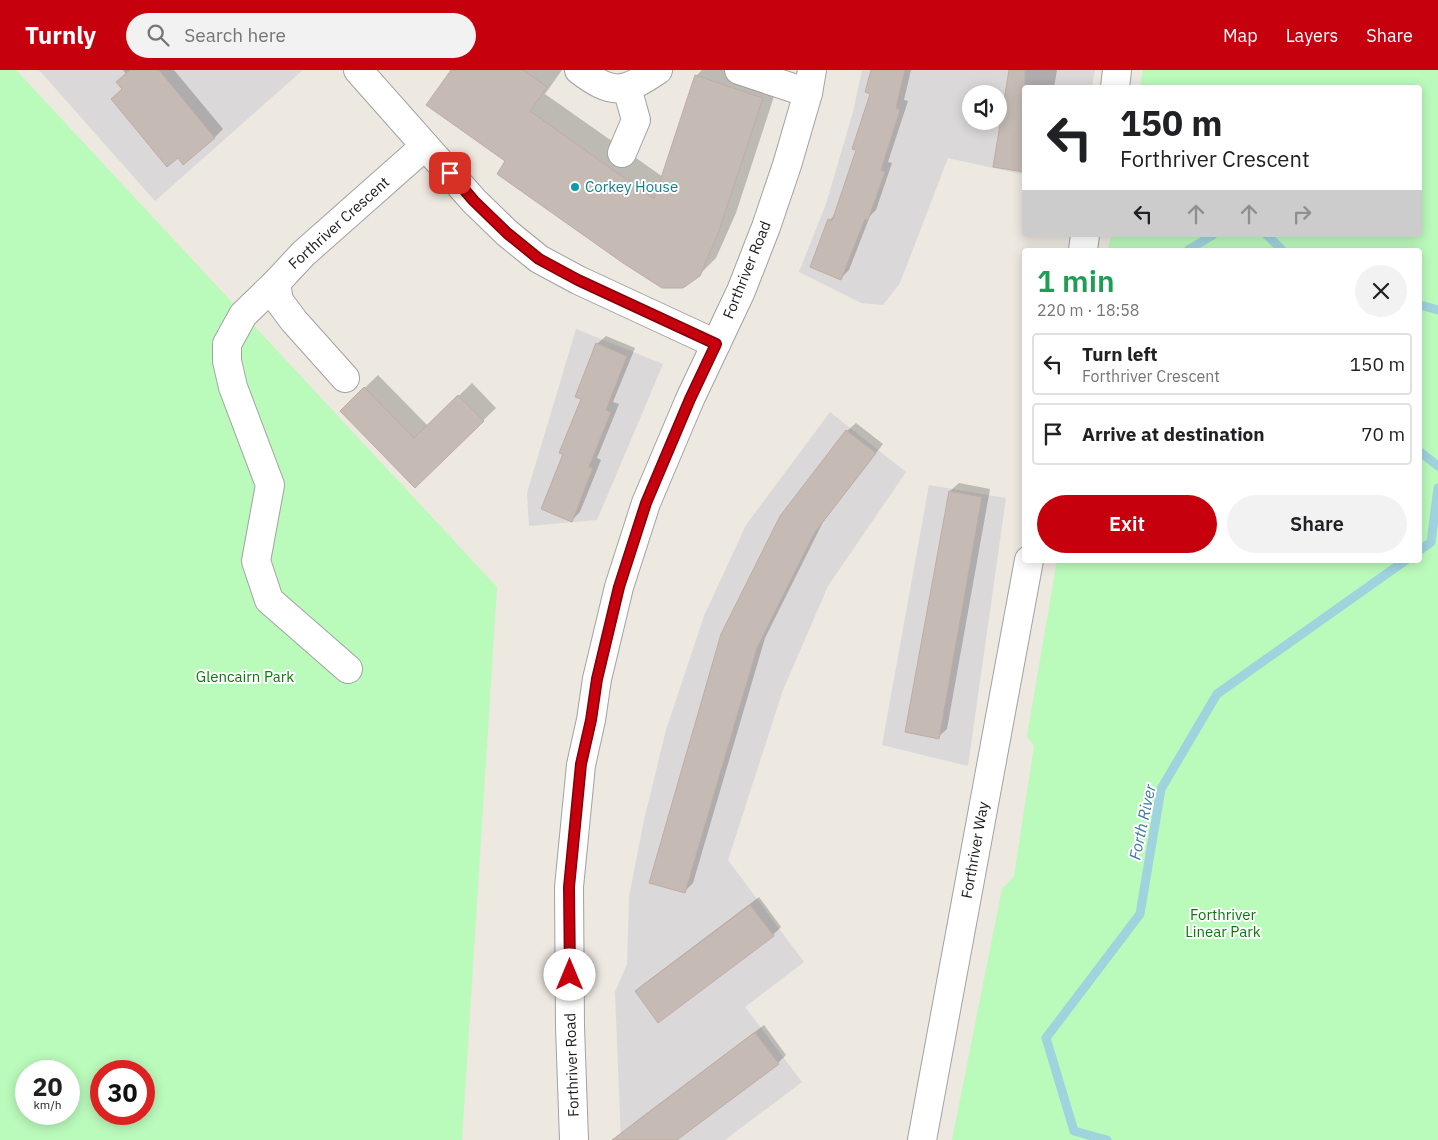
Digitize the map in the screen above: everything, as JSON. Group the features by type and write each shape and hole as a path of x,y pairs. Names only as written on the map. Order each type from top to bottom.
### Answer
{"street":[{"path":"579,70 591,80 608,88 627,88 639,83 658,70"},
{"path":"739,70 810,82"},
{"path":"1115,85 1117,70"},
{"path":"362,71 425,146 481,207 507,233 539,259 578,280 716,344"},
{"name":"Forthriver Road","path":"574,1140 570,1027 569,887 581,764 591,720 597,679 619,587 646,503 690,399 741,291 766,227 810,82"},
{"path":"622,153 636,120 627,88"},
{"name":"Forthriver Crescent","path":"345,378 294,321 279,301 276,282 303,254 425,146"},
{"path":"276,282 243,315 227,344 227,361 233,387 270,485 261,523 256,560 268,600 348,669"},
{"name":"Forthriver Way","path":"922,1140 1028,563"}],"shaded area":[{"path":"39,70 303,70 155,201"},
{"path":"862,70 1095,70 1092,85 1022,85 1022,174 948,158 900,283 883,305 861,303 799,272 826,204 853,112"},
{"path":"576,329 663,364 597,520 529,526 527,493"},
{"path":"830,412 906,472 828,586 783,690 728,860 804,962 745,1007 802,1082 725,1140 621,1140 615,992 627,964 629,897 644,820 666,730 704,616 746,525"},
{"path":"929,485 1006,498 968,766 882,745"}],"green space":[{"name":"Glencairn Park","path":"0,70 16,70 497,587 462,1140 0,1140"},
{"name":"Forthriver Linear Park","path":"1143,70 1438,70 1438,1140 952,1140 1002,889 1014,876 1034,746 1027,736 1056,563 1422,563 1422,248 1108,248 1111,237 1422,237 1422,85 1140,85"}],"building":[{"path":"130,70 159,70 215,138 183,165 178,158 167,167 111,99 122,89 116,82"},
{"name":"Corkey House","path":"451,70 523,70 547,87 530,111 654,199 695,75 763,98 719,231 700,276 683,288 662,288 623,263 497,174 505,161 426,105"},
{"path":"871,70 905,70 896,108 900,110 881,170 885,172 868,220 865,219 841,280 810,267 828,219 832,221 856,150 852,149 870,94 865,92"},
{"path":"1009,70 1025,70 1025,85 1022,85 1022,172 993,167 999,130 1007,130 1007,85"},
{"path":"596,343 627,356 606,410 611,412 589,467 593,468 572,522 541,509 563,454 559,453 581,399 575,397"},
{"path":"364,387 414,438 458,395 484,421 415,488 340,411"},
{"path":"846,430 876,453 815,532 757,648 685,893 649,883 721,634 780,516"},
{"path":"949,491 982,497 939,739 905,732"},
{"path":"750,905 774,936 658,1023 635,991"},
{"path":"755,1032 779,1064 677,1140 612,1140"}],"waterway":[{"name":"Forth River","path":"1191,248 1210,237"},
{"name":"Forth River","path":"1269,237 1280,248"},
{"name":"Forth River","path":"1422,306 1438,310"},
{"name":"Forth River","path":"1422,454 1438,466"},
{"name":"Forth River","path":"1422,549 1431,542 1438,488"},
{"name":"Forth River","path":"1107,1140 1074,1131 1046,1038 1140,914 1161,789 1217,694 1402,563"}],"place":[{"name":"Corkey House","path":"575,187"}],"route":[{"path":"450,173 474,201 507,233 539,259 578,280 716,344 690,399 646,503 619,587 597,679 591,720 581,764 569,887 570,975"}]}
